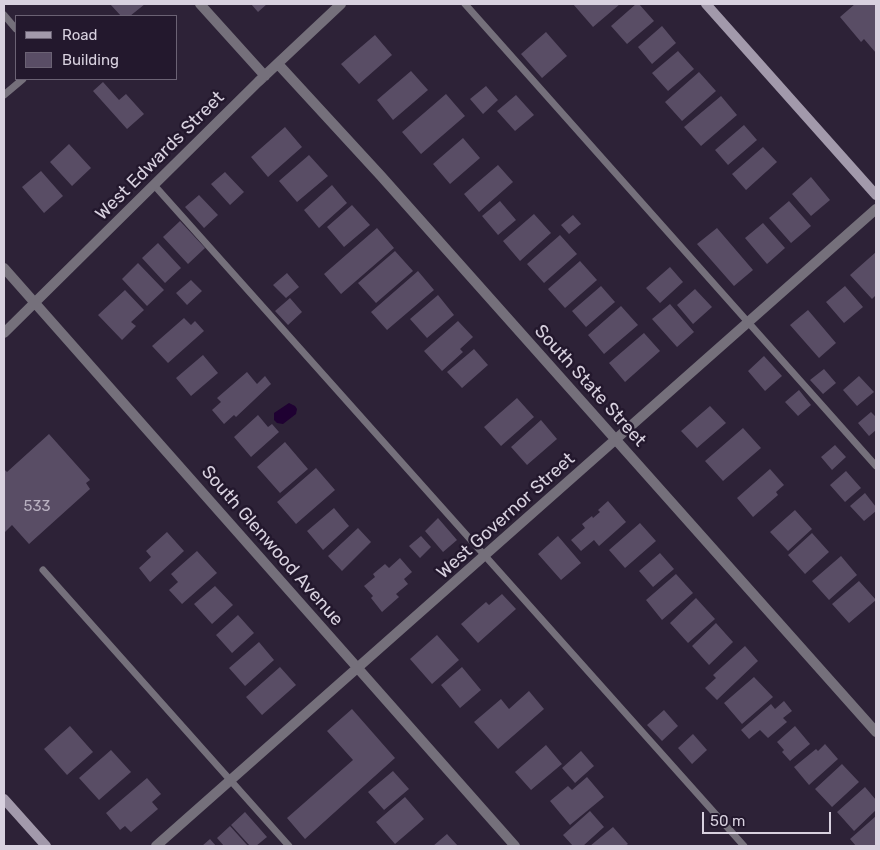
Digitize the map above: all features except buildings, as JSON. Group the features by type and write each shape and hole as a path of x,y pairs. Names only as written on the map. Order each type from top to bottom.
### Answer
{"main road":[{"path":"706,4 876,195"},
{"path":"4,799 46,846"}],"street":[{"path":"200,4 265,76"},
{"name":"West Edwards Street","path":"4,333 340,4"},
{"name":"South State Street","path":"278,64 381,176 876,732"},
{"name":"West Governor Street","path":"156,846 876,209"},
{"name":"South Glenwood Avenue","path":"4,268 516,846"}],"lane":[{"path":"465,4 876,466"},
{"path":"4,15 15,28"},
{"path":"4,95 22,80"},
{"path":"154,185 744,846"},
{"path":"43,570 289,846"}],"shaded area":[{"path":"289,403 297,409 296,414 283,424 277,423 274,420 274,413"}]}
